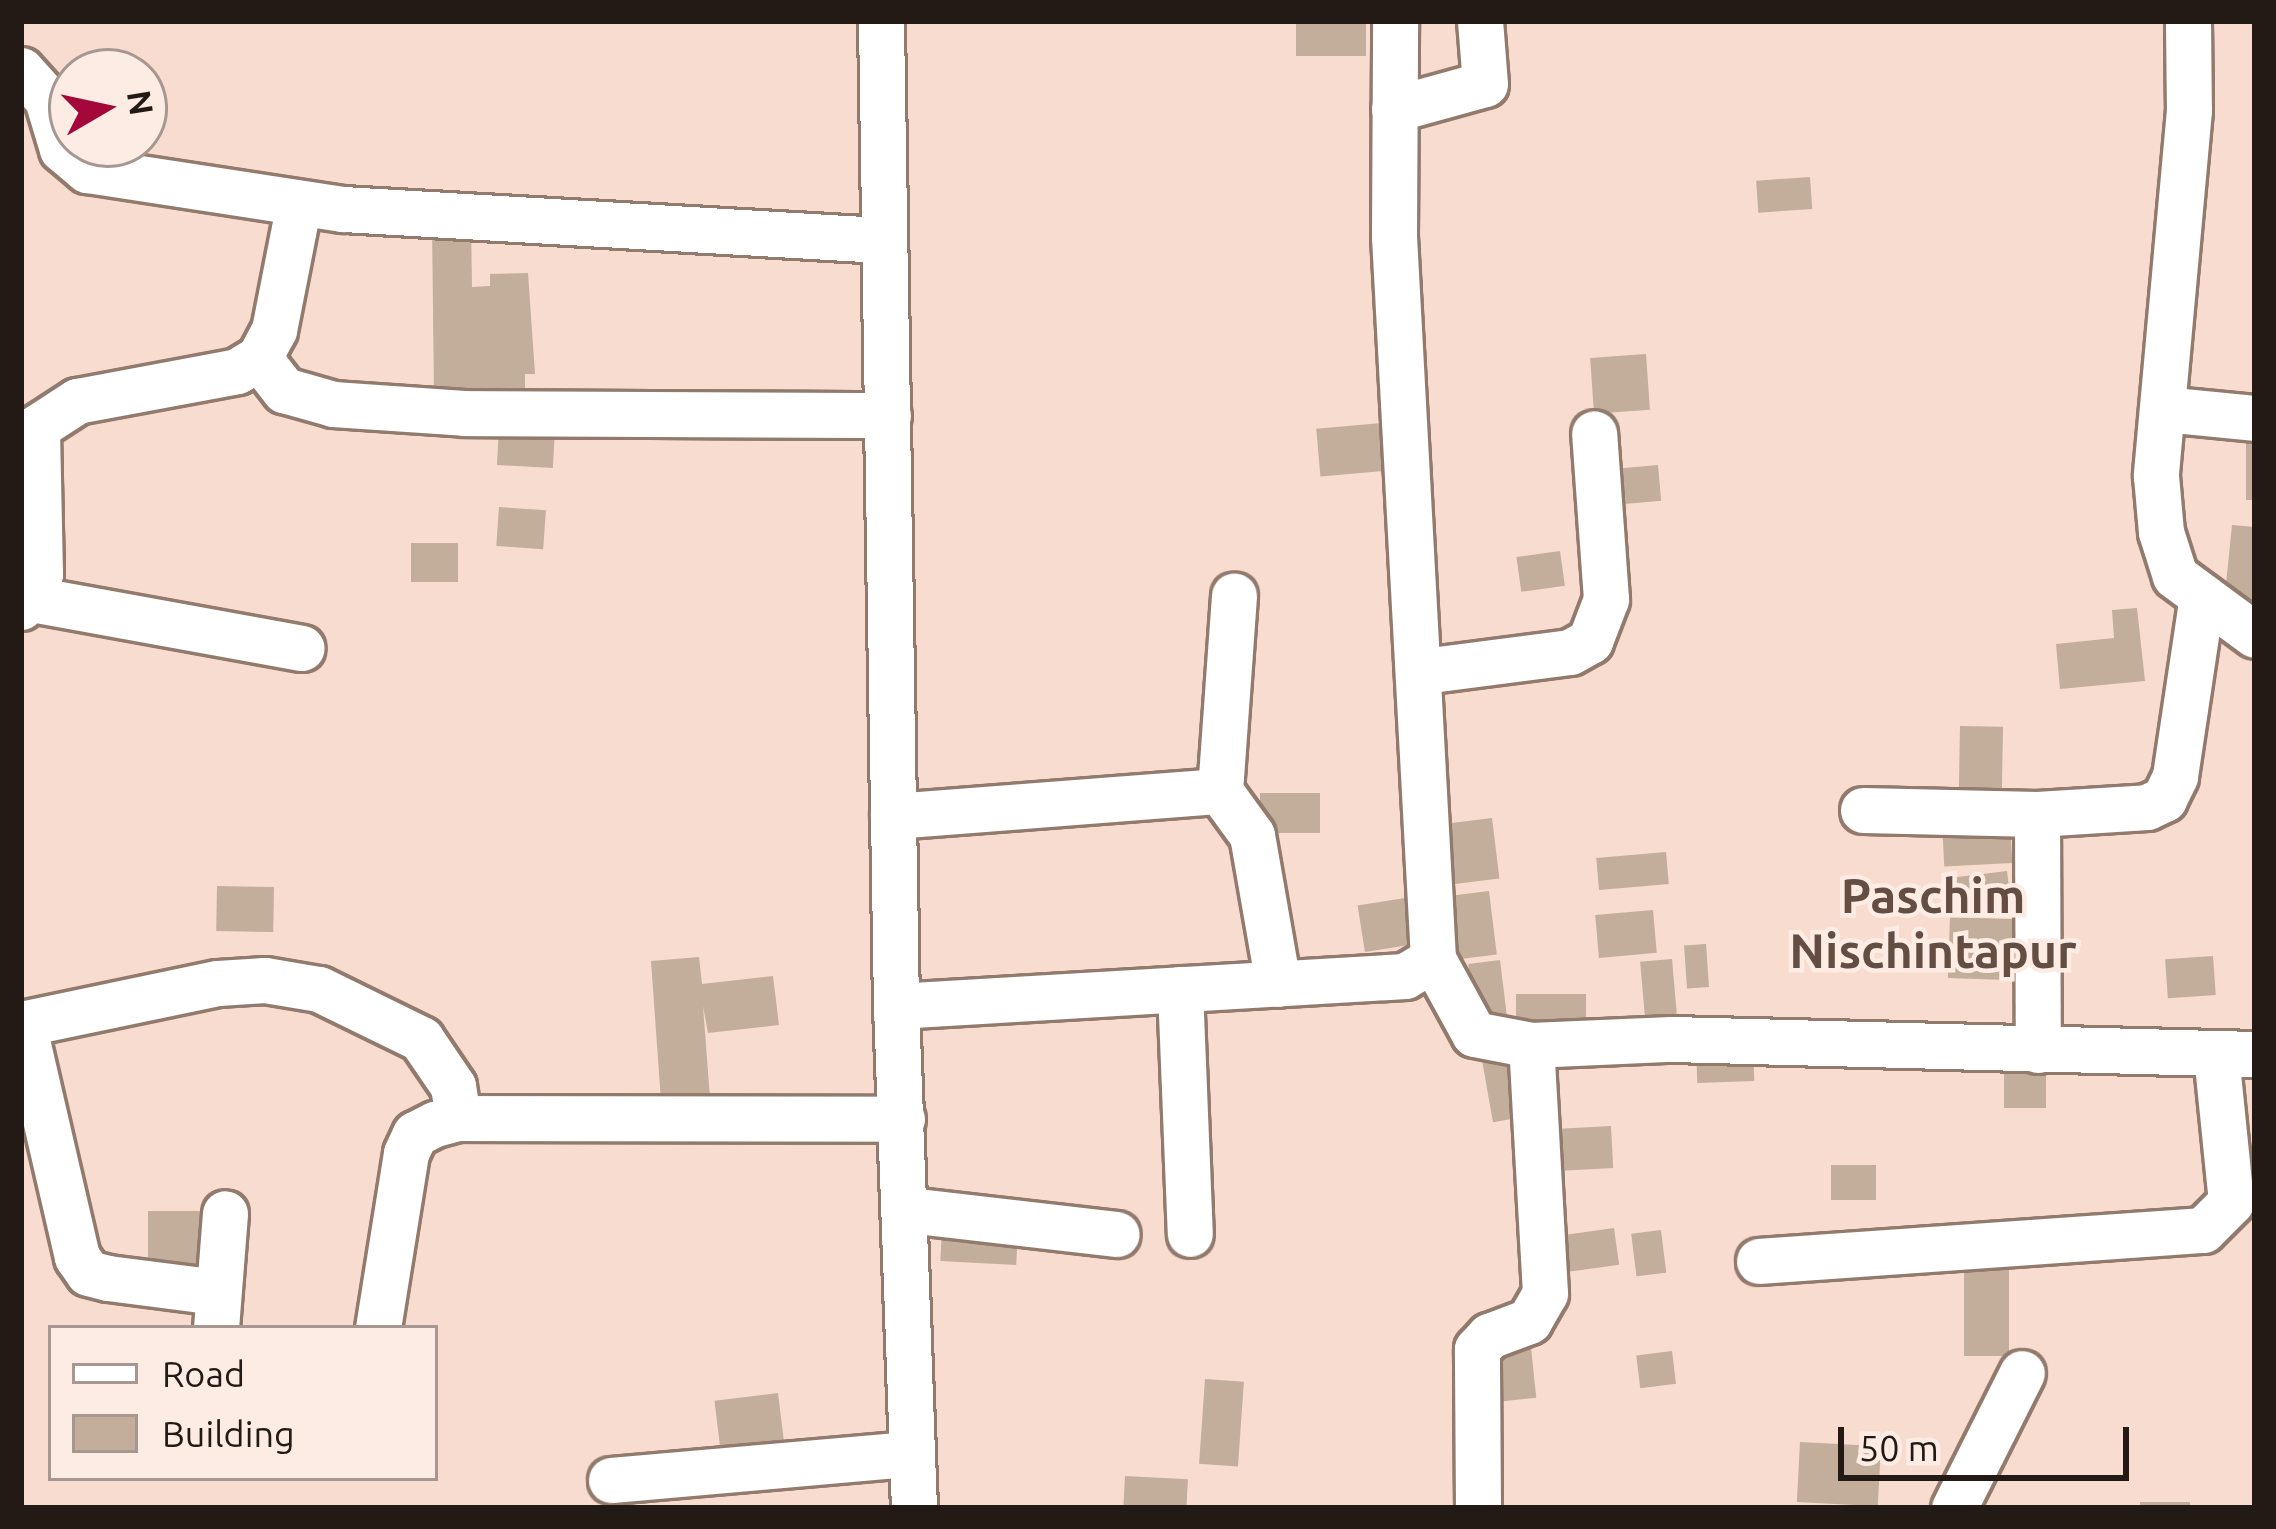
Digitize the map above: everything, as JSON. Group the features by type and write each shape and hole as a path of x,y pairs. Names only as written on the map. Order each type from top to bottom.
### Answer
{"street":[{"path":"881,21 896,1006 908,1210 914,1508"},
{"path":"1395,21 1394,237 1423,670 1433,959 1474,1034 1531,1045 1671,1039 2236,1055 2231,1202 2203,1230 1760,1261"},
{"path":"1394,109 1485,84 1480,21"},
{"path":"2188,21 2156,476 2161,532 2175,576 2255,634"},
{"path":"21,70 47,99 74,165 299,202 881,240"},
{"path":"299,202 274,330 259,358 237,371 77,401 37,427 40,574 26,603 302,648"},
{"path":"259,358 284,390 333,404 464,413 888,415"},
{"path":"2164,409 2255,418"},
{"path":"1423,670 1570,652 1590,641 1606,598 1594,434"},
{"path":"1234,596 1220,791 1252,835 1278,984"},
{"path":"1863,810 2037,814 2164,799 2175,776 2202,596"},
{"path":"893,816 1220,791"},
{"path":"2037,814 2038,1050"},
{"path":"896,1006 1405,976 1433,959"},
{"path":"225,1213 217,1310 88,1273 77,1257 22,1024 218,983 320,988 421,1039 453,1086 458,1118"},
{"path":"1180,989 1190,1234"},
{"path":"1478,1508 1477,1349 1489,1336 1529,1321 1545,1293 1531,1045"},
{"path":"378,1325 406,1153 415,1134 458,1118 902,1120"},
{"path":"908,1210 1117,1234"},
{"path":"1954,1508 2022,1373"},
{"path":"611,1480 910,1454"}],"building":[{"path":"1296,21 1366,21 1366,56 1296,56"},
{"path":"1810,177 1812,209 1758,213 1756,181"},
{"path":"432,224 471,224 472,287 490,286 490,274 528,273 535,374 525,374 525,397 434,397"},
{"path":"1646,354 1650,410 1594,414 1590,358"},
{"path":"1382,423 1386,471 1320,477 1316,429"},
{"path":"499,426 555,429 553,468 497,465"},
{"path":"2246,436 2255,436 2255,500 2246,500"},
{"path":"1658,465 1661,501 1601,506 1598,470"},
{"path":"499,507 546,510 543,549 496,546"},
{"path":"2232,525 2255,527 2255,608 2224,604"},
{"path":"411,543 458,543 458,582 411,582"},
{"path":"1560,551 1565,586 1521,592 1516,557"},
{"path":"2137,608 2145,681 2060,689 2056,644 2114,638 2112,610"},
{"path":"1960,726 2003,727 2002,803 1959,802"},
{"path":"1260,793 1320,793 1320,833 1260,833"},
{"path":"1492,818 1499,879 1445,885 1437,825"},
{"path":"2010,821 2012,863 1944,867 1942,825"},
{"path":"1666,852 1669,884 1599,890 1596,858"},
{"path":"2007,871 2011,903 1959,909 1955,877"},
{"path":"217,886 274,887 273,932 216,931"},
{"path":"1489,891 1497,955 1446,961 1438,897"},
{"path":"1405,898 1412,944 1365,952 1358,906"},
{"path":"1653,910 1657,953 1599,958 1595,915"},
{"path":"1950,917 2024,920 2022,981 1948,978"},
{"path":"1706,944 1709,987 1687,988 1684,946"},
{"path":"2213,956 2216,995 2168,998 2165,959"},
{"path":"699,957 702,984 773,976 779,1025 708,1033 703,1006 710,1098 661,1101 651,961"},
{"path":"1672,959 1677,1014 1645,1017 1640,962"},
{"path":"1500,960 1508,1024 1476,1027 1468,964"},
{"path":"1516,994 1586,994 1586,1034 1516,1034"},
{"path":"1753,1045 1754,1081 1697,1083 1696,1047"},
{"path":"1511,1046 1524,1117 1493,1122 1480,1051"},
{"path":"2004,1058 2046,1058 2046,1108 2004,1108"},
{"path":"1611,1126 1613,1168 1561,1171 1559,1129"},
{"path":"1831,1165 1876,1165 1876,1200 1831,1200"},
{"path":"148,1211 207,1211 207,1272 148,1272"},
{"path":"1614,1228 1619,1265 1552,1274 1547,1237"},
{"path":"942,1229 1018,1233 1016,1265 940,1261"},
{"path":"1661,1230 1666,1273 1636,1276 1631,1234"},
{"path":"1964,1269 2009,1269 2009,1356 1964,1356"},
{"path":"1530,1338 1536,1398 1500,1401 1494,1342"},
{"path":"1672,1351 1676,1384 1640,1388 1636,1355"},
{"path":"1205,1379 1244,1382 1238,1467 1199,1464"},
{"path":"778,1393 784,1444 721,1451 714,1401"},
{"path":"1800,1442 1881,1446 1878,1506 1797,1502"},
{"path":"1125,1476 1188,1479 1186,1508 1123,1508"},
{"path":"2140,1502 2190,1502 2190,1508 2140,1508"}],"district":[{"name":"Paschim Nischintapur","path":"1933,922"}]}
